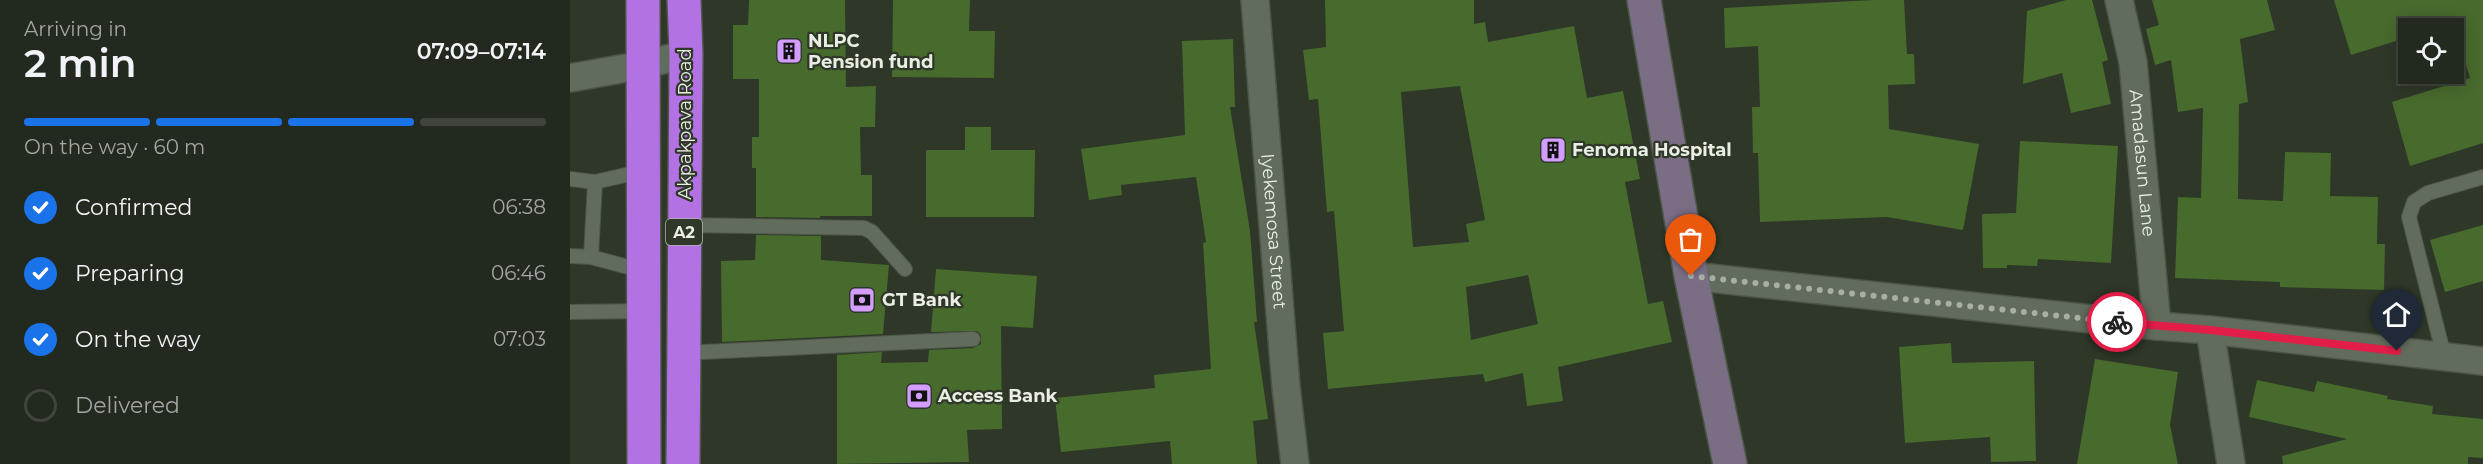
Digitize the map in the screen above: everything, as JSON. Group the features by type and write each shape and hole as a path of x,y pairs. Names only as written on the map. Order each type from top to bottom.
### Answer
{"highway":[{"name":"A2","path":"643,0 644,464"},
{"name":"Akpakpava Road","path":"683,464 686,54 684,0"}],"street":[{"name":"Iyekemosa Street","path":"1255,0 1286,387 1295,464"},
{"path":"1644,0 1691,276 1730,464"},
{"name":"Amadasun Lane","path":"2119,0 2133,62 2157,326"},
{"path":"570,78 643,65 686,54"},
{"path":"1691,276 2483,361"},
{"path":"2210,330 2231,464"}],"lane":[{"path":"570,179 595,182 643,171"},
{"path":"2444,356 2409,217 2414,202 2428,193 2483,177"},
{"path":"591,257 595,182"},
{"path":"685,225 864,228 872,232 905,269"},
{"path":"570,256 591,257 643,271"},
{"path":"570,312 643,311"},
{"path":"683,353 973,339"}],"building":[{"path":"749,0 845,0 846,87 876,86 875,127 860,127 861,175 872,175 872,216 756,217 756,168 752,168 752,137 759,137 759,79 733,79 733,25 748,25"},
{"path":"893,0 970,0 969,31 995,31 994,78 892,77"},
{"path":"1325,0 1474,0 1474,24 1485,22 1488,42 1574,26 1587,98 1623,91 1640,179 1625,182 1648,304 1663,301 1672,342 1558,367 1563,401 1527,406 1523,373 1485,382 1483,374 1328,389 1323,333 1344,331 1334,211 1327,212 1318,99 1309,100 1303,50 1326,47","holes":["1460,86 1485,220 1466,224 1469,242 1413,247 1401,92","1528,275 1538,324 1471,340 1466,287"]},
{"path":"1904,0 1907,54 1914,54 1915,84 1888,85 1889,129 1979,144 1963,230 1887,217 1760,222 1758,153 1753,153 1752,107 1760,107 1758,46 1725,48 1724,8"},
{"path":"2066,0 2092,0 2108,60 2102,62 2111,104 2071,113 2062,73 2023,84 2027,11"},
{"path":"2152,0 2267,0 2275,30 2240,39 2248,102 2239,104 2238,199 2283,201 2285,152 2331,153 2330,196 2378,197 2377,244 2385,244 2384,290 2280,287 2280,282 2175,278 2178,197 2201,198 2203,108 2178,112 2171,60 2155,65 2146,29 2159,25"},
{"path":"2334,0 2483,0 2483,143 2410,166 2392,102 2450,84 2464,84 2464,80 2470,78 2464,58 2464,18 2398,18 2398,40 2351,55"},
{"path":"1233,39 1235,107 1230,107 1250,231 1257,322 1254,322 1268,419 1253,421 1257,464 1172,464 1170,441 1061,452 1055,398 1155,388 1154,375 1211,369 1203,243 1206,242 1196,177 1121,185 1122,195 1089,200 1081,149 1185,135 1182,41"},
{"path":"965,127 991,127 991,150 1035,150 1034,217 926,217 926,150 965,150"},
{"path":"2020,141 2118,146 2111,263 2038,259 2037,266 2007,265 2007,268 1983,268 1982,214 2016,213"},
{"path":"2483,225 2483,281 2445,292 2430,240"},
{"path":"756,235 821,236 821,260 889,265 883,334 722,342 721,261 755,260"},
{"path":"936,269 1037,276 1033,328 1001,326 1002,429 967,430 969,462 837,464 837,355 882,352 881,363 928,362 929,350 973,348 981,344 981,335 977,331 931,332"},
{"path":"1951,343 1952,363 2034,361 2036,461 1991,462 1990,437 1905,443 1899,347"},
{"path":"2095,359 2178,372 2170,425 2178,464 2077,464"},
{"path":"2257,380 2314,392 2317,381 2388,396 2387,399 2433,406 2432,414 2483,419 2483,458 2468,457 2468,464 2283,464 2282,456 2347,439 2249,417"}],"way so far":[{"path":"1691,276 2117,322"}],"place":[{"name":"NLPC Pension fund","path":"789,51"},
{"name":"Fenoma Hospital","path":"1553,150"},
{"name":"GT Bank","path":"862,300"},
{"name":"Access Bank","path":"919,396"}],"route":[{"path":"2117,322 2397,351"}]}
